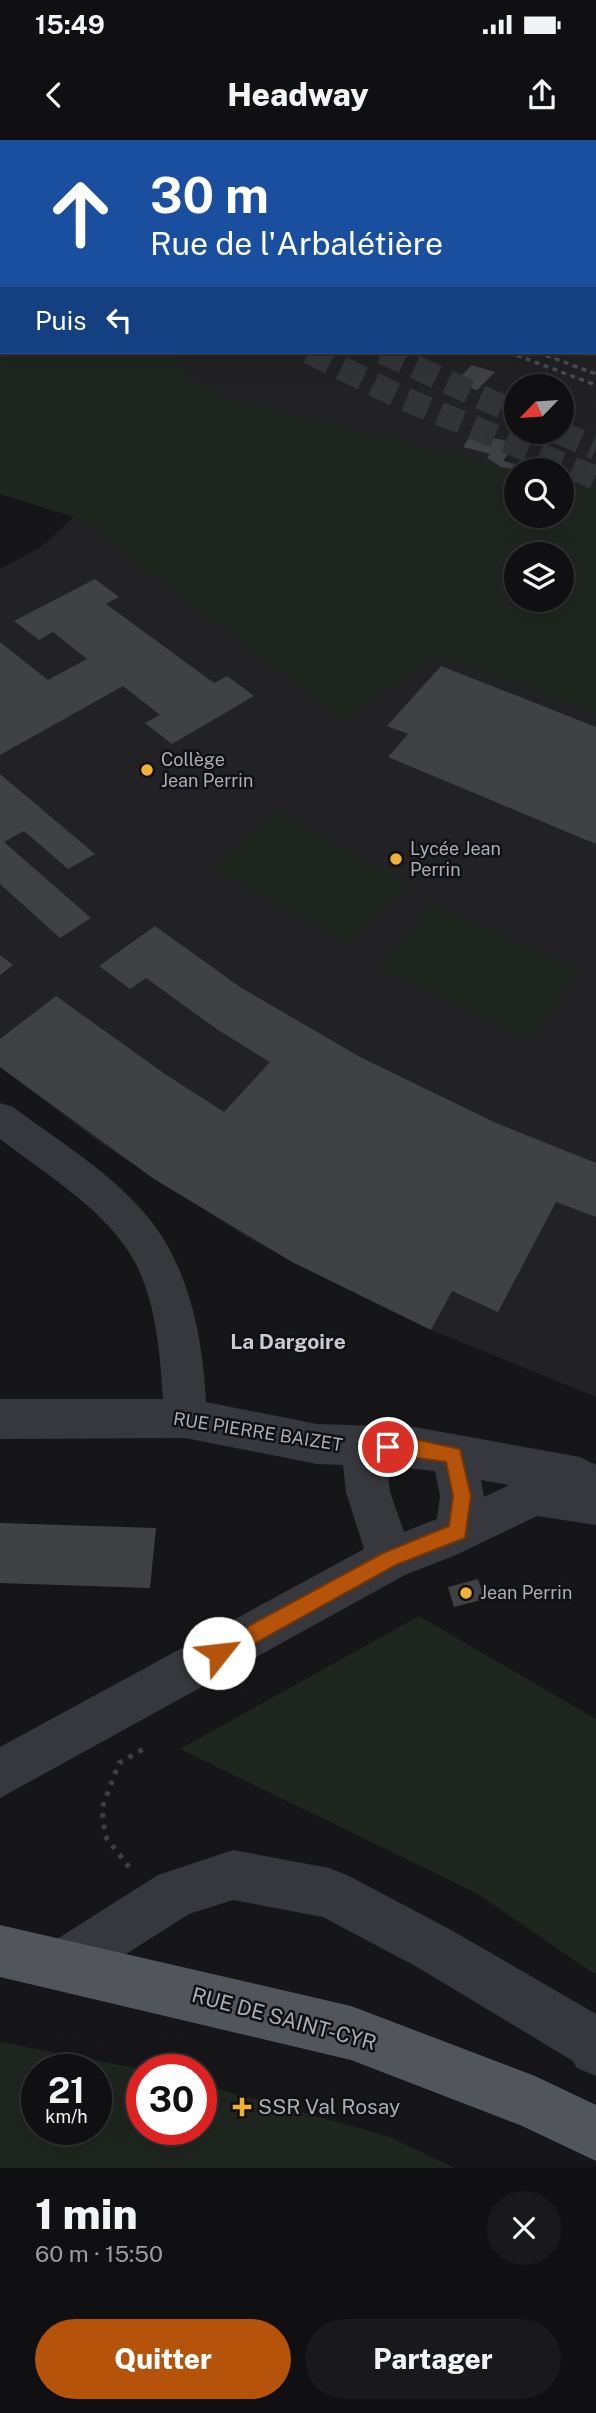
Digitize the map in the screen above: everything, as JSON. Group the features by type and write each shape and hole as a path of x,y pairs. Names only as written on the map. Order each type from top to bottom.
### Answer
{"main road":[{"name":"RUE DE SAINT-CYR","path":"0,1951 351,2033 535,2103 596,2134"}],"street":[{"path":"0,1118 111,1205 145,1242 163,1275 185,1381 185,1418"},
{"name":"RUE PIERRE BAIZET","path":"0,1419 185,1418 317,1444 414,1447 596,1480"},
{"path":"363,1447 368,1492 390,1559"},
{"path":"454,1455 462,1496 458,1532"},
{"path":"0,1774 390,1559 458,1532 535,1495 596,1504"},
{"path":"64,1964 176,1893 233,1875 329,1893 446,1956 592,2042 596,2049"}],"path":[{"path":"120,1763 102,1808 104,1836 132,1870"}],"shaded area":[{"name":"Lycée Jean Perrin","path":"0,354 596,354 596,1397 431,1330 248,1238 99,1142 0,1067 0,569 41,547 74,517 0,494"},
{"path":"0,354 174,354 196,381 222,396 267,410 504,468 504,528 574,528 574,484 596,489 596,712 441,656 342,720 75,516 0,494"},
{"path":"275,811 409,885 348,944 212,867"},
{"path":"431,903 580,971 530,1040 378,968"},
{"path":"419,1616 596,1719 596,1975 478,1894 180,1749"},
{"name":"SSR Val Rosay","path":"0,2042 63,2054 21,2054 21,2145 112,2145 112,2063 126,2066 126,2145 217,2145 217,2088 387,2136 455,2168 0,2168"}],"building":[{"path":"472,365 495,372 477,390 454,383"},
{"path":"472,433 504,440 504,444 515,444 504,458 504,468 487,458 490,454 463,447"},
{"path":"95,579 119,597 106,604 214,683 227,676 254,696 172,744 145,723 160,715 123,686 0,755 0,642 48,680 87,659 53,632 39,640 14,621"},
{"path":"441,666 596,727 596,844 388,757 408,734 387,726"},
{"path":"0,774 95,854 68,869 24,831 4,842 91,918 60,938 0,884"},
{"path":"155,926 240,987 360,1057 496,1123 596,1163 596,1217 556,1202 498,1312 452,1291 431,1330 292,1262 154,1179 0,1067 0,1039 56,996 165,1074 224,1112 270,1062 218,1030 146,978 130,989 99,966"},
{"path":"0,955 13,965 0,975"},
{"path":"0,1523 156,1528 150,1588 0,1583"},
{"name":"Jean Perrin","path":"478,1579 485,1599 454,1607 448,1587"}],"tunnel":[{"path":"313,354 400,397 596,478"},
{"path":"386,354 504,408"},
{"path":"574,439 596,448"}],"railway":[{"path":"513,354 596,385"},
{"path":"542,354 596,374"}],"place":[{"name":"Collège Jean Perrin","path":"147,770"},
{"name":"Lycée Jean Perrin","path":"396,859"},
{"name":"Jean Perrin","path":"466,1593"},
{"name":"SSR Val Rosay","path":"242,2107"}],"district":[{"name":"La Dargoire","path":"288,1342"}],"route":[{"path":"219,1653 390,1559 458,1532 462,1496 454,1455 414,1447 388,1447"}]}
